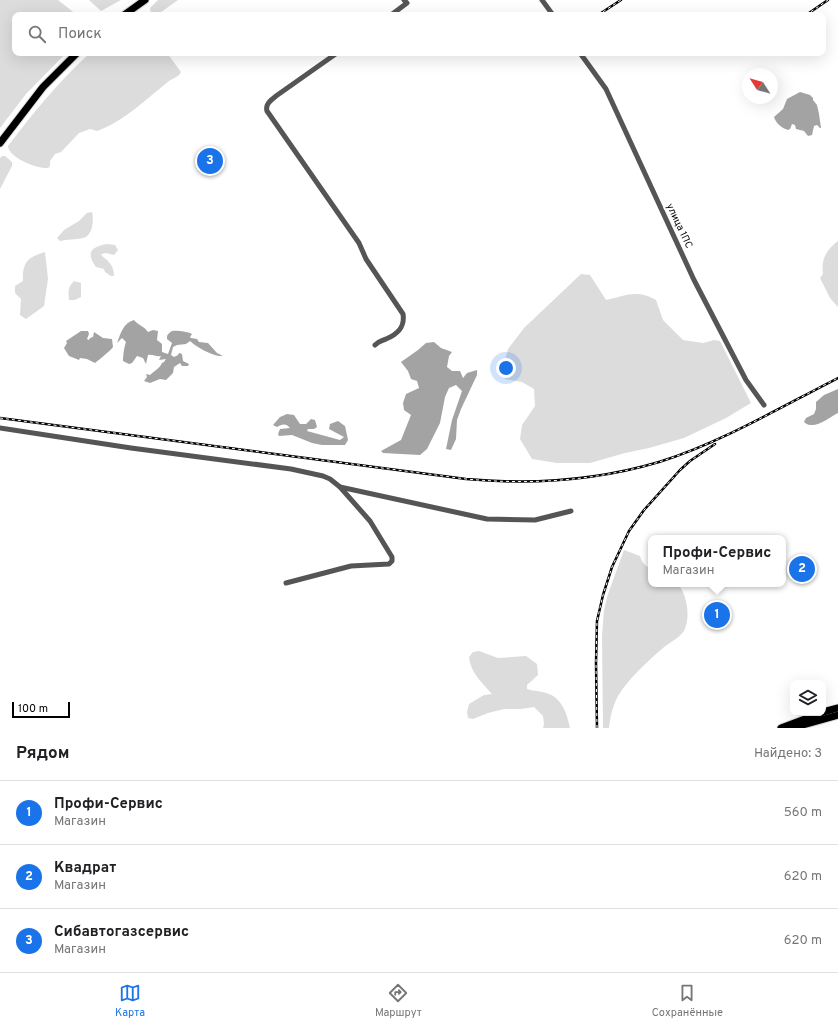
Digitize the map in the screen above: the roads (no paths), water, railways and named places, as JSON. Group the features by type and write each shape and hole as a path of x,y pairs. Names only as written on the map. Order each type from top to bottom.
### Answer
{"main road":[{"path":"128,12 145,0"},
{"path":"0,143 43,87 74,56"},
{"path":"826,712 838,708"},
{"path":"792,728 838,715"},
{"path":"781,728 814,716"}],"street":[{"path":"395,12 407,3 404,0"},
{"path":"542,0 551,12"},
{"path":"333,56 276,96 266,108 267,112 359,243 366,259 403,314 403,324 401,328 388,338 378,342 375,345"},
{"name":"улица 1ПС","path":"582,56 606,89 694,280 746,380 764,405"},
{"path":"0,428 131,448 291,468 330,479 340,486 370,521 392,557 391,563 351,566 286,583"},
{"path":"340,486 487,519 535,520 571,512"}],"railway":[{"path":"603,12 621,0"},
{"path":"810,12 828,0"},
{"path":"0,418 466,479 515,482 563,480 611,474 659,462 682,454 750,424 838,378"},
{"path":"597,728 597,621 612,567 629,531 644,510 680,470 690,461 715,444"}],"place":[{"name":"Сибавтогазсервис","path":"210,161"},
{"name":"Квадрат","path":"802,569"},
{"name":"Профи-Сервис","path":"717,615"}]}
